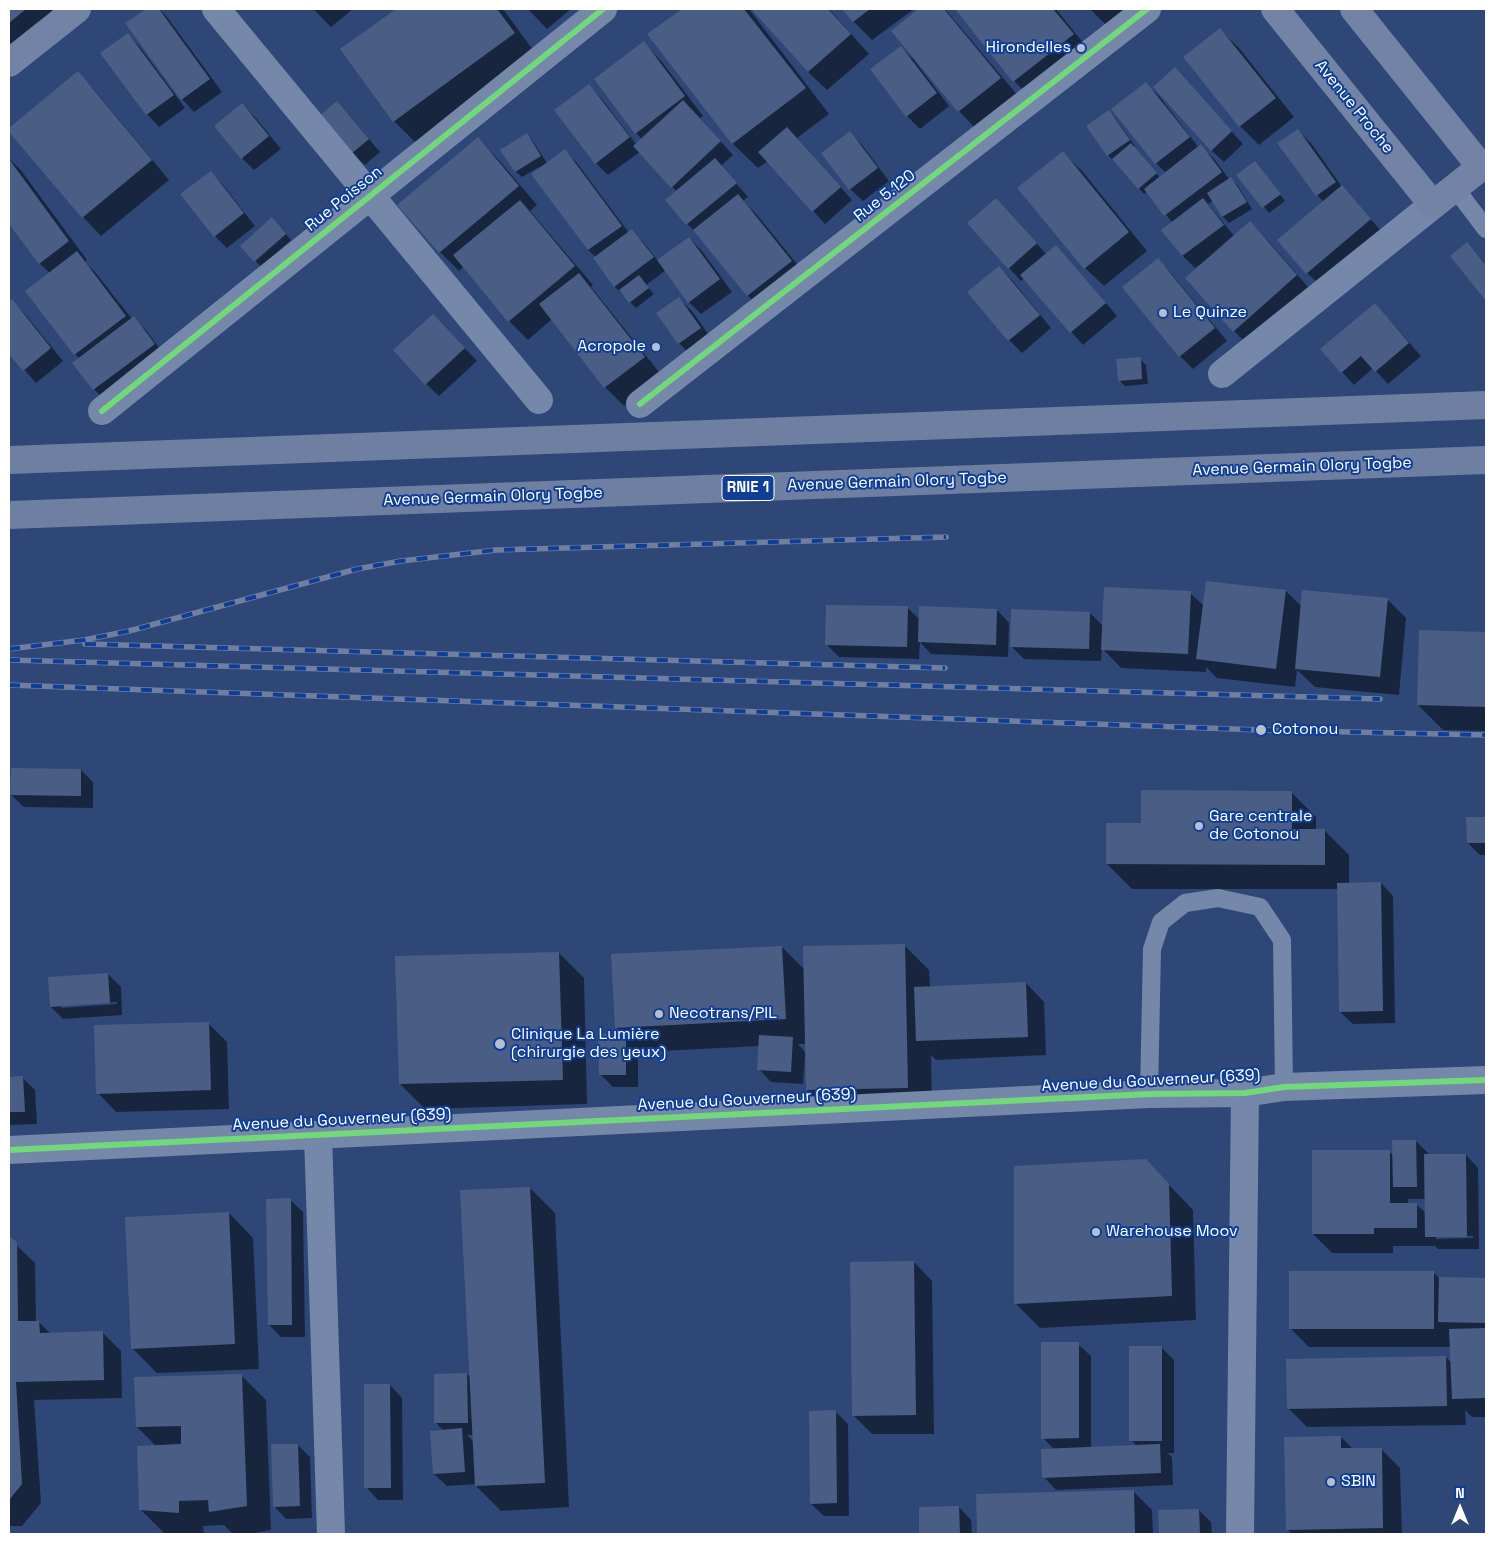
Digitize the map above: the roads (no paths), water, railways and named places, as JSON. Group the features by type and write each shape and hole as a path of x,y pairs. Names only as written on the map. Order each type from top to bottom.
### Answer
{"highway":[{"path":"9,460 1486,405"},
{"name":"Avenue Germain Olory Togbe","path":"9,516 1486,460"}],"street":[{"path":"9,63 78,9"},
{"path":"216,9 539,400"},
{"name":"Rue Poisson","path":"102,411 603,9"},
{"name":"Rue 5.120","path":"640,404 1147,9"},
{"name":"Avenue Proche","path":"1275,9 1433,205"},
{"path":"1222,374 1484,165 1354,9"},
{"name":"Avenue du Gouverneur (639)","path":"9,1150 1149,1094 1244,1093 1284,1087 1486,1080"},
{"path":"1240,1534 1244,1093"},
{"path":"318,1134 332,1534"}],"lane":[{"path":"1455,188 1486,229"},
{"path":"1149,1094 1152,949 1161,922 1185,904 1218,898 1260,907 1282,940 1284,1087"}],"railway":[{"path":"9,649 84,640 129,631 357,569 401,561 496,550 946,537"},
{"path":"85,644 945,668"},
{"path":"9,660 1380,699"},
{"path":"9,685 1261,730 1486,735"}],"place":[{"name":"Hirondelles","path":"1081,48"},
{"name":"Le Quinze","path":"1163,313"},
{"name":"Acropole","path":"656,347"},
{"name":"Cotonou","path":"1261,730"},
{"name":"Gare centrale de Cotonou","path":"1199,826"},
{"name":"Necotrans/PIL","path":"659,1014"},
{"name":"Clinique La Lumière (chirurgie des yeux)","path":"500,1044"},
{"name":"Warehouse Moov","path":"1096,1232"},
{"name":"SBIN","path":"1331,1482"}]}
